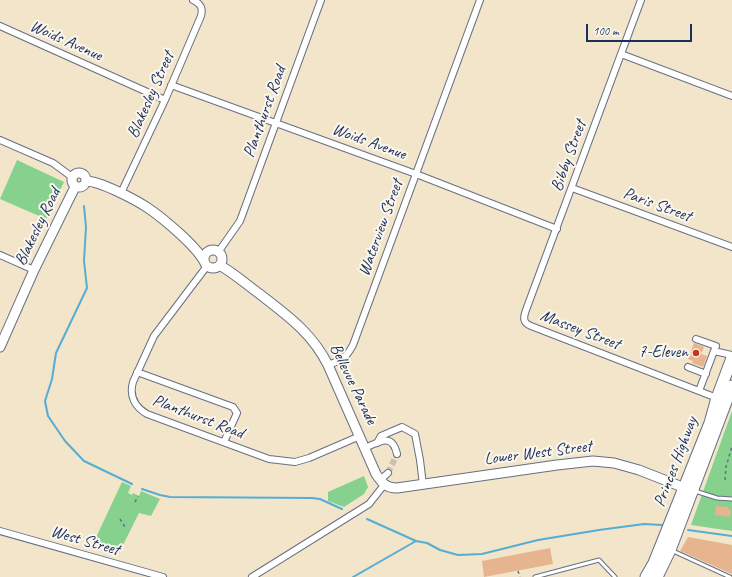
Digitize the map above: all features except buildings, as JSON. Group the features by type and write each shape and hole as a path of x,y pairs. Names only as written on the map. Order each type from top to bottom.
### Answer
{"highway":[{"name":"Princes Highway","path":"657,577 670,550 717,398 732,357"},
{"name":"Princes Highway","path":"646,577 689,489 732,386"}],"street":[{"name":"Blakesley Street","path":"121,194 165,100 201,16 203,9 193,0"},
{"name":"Planthurst Road","path":"215,251 240,221 321,0"},
{"name":"Waterview Street","path":"328,365 341,360 348,355 353,345 480,0"},
{"name":"Bibby Street","path":"524,322 526,310 641,0"},
{"name":"Woids Avenue","path":"0,26 165,100"},
{"path":"621,54 732,96"},
{"name":"Woids Avenue","path":"171,85 416,174 557,229"},
{"path":"0,140 53,163 72,177"},
{"path":"76,173 81,173 85,176 86,181 82,187 76,187 72,183 72,177 76,173"},
{"path":"86,181 92,181 148,208 197,250 205,264 213,269 220,266 223,258 215,251 192,240 184,238"},
{"name":"Blakesley Road","path":"0,348 34,270 76,187"},
{"name":"Paris Street","path":"572,188 732,248"},
{"path":"205,264 206,254 215,251"},
{"path":"0,255 34,270"},
{"name":"Planthurst Road","path":"205,264 154,336 137,372 133,382 132,393 134,402 142,411 269,459 295,462 309,458 360,436"},
{"name":"Bellevue Parade","path":"220,266 230,271 296,322 310,337 322,353 328,365 382,482"},
{"name":"Massey Street","path":"524,322 717,398"},
{"path":"696,339 716,346 699,391"},
{"path":"714,351 732,357"},
{"path":"688,367 706,374"},
{"path":"137,372 233,406 236,413 224,442"},
{"path":"378,442 381,436 402,427 415,434 423,485"},
{"path":"365,448 384,440 389,441 396,449 397,454"},
{"name":"Lower West Street","path":"382,482 389,487 397,488 593,461 639,470 689,489"},
{"path":"252,577 369,504 388,472"},
{"name":"West Street","path":"0,531 163,577"}],"lane":[{"path":"689,489 717,498 732,499"},
{"path":"670,550 730,577"},
{"path":"535,577 599,560 615,577"}],"path":[{"path":"725,480 726,467 732,446"},
{"path":"135,502 138,496"},
{"path":"120,520 125,527"},
{"path":"518,571 520,577"}],"green space":[{"path":"17,160 64,182 46,219 0,199"},
{"path":"732,411 732,531 691,525"},
{"path":"364,476 368,487 364,494 344,507 328,501 328,492"},
{"path":"122,482 131,486 128,493 132,495 133,493 139,496 141,491 160,499 151,516 139,513 119,553 92,546"}],"waterway":[{"path":"84,206 86,227 84,261 87,288 56,353 52,379 45,401 48,416 65,441 84,461 132,484"},
{"path":"142,489 170,497 312,498 320,499 342,509"},
{"path":"367,519 416,541 427,543 440,550 458,555 482,554 538,540 599,530 644,524 662,525"},
{"path":"688,530 732,536"},
{"path":"353,577 416,541"}],"tunnel":[{"path":"388,473 397,454"}],"place":[{"name":"7-Eleven","path":"696,353"}]}
